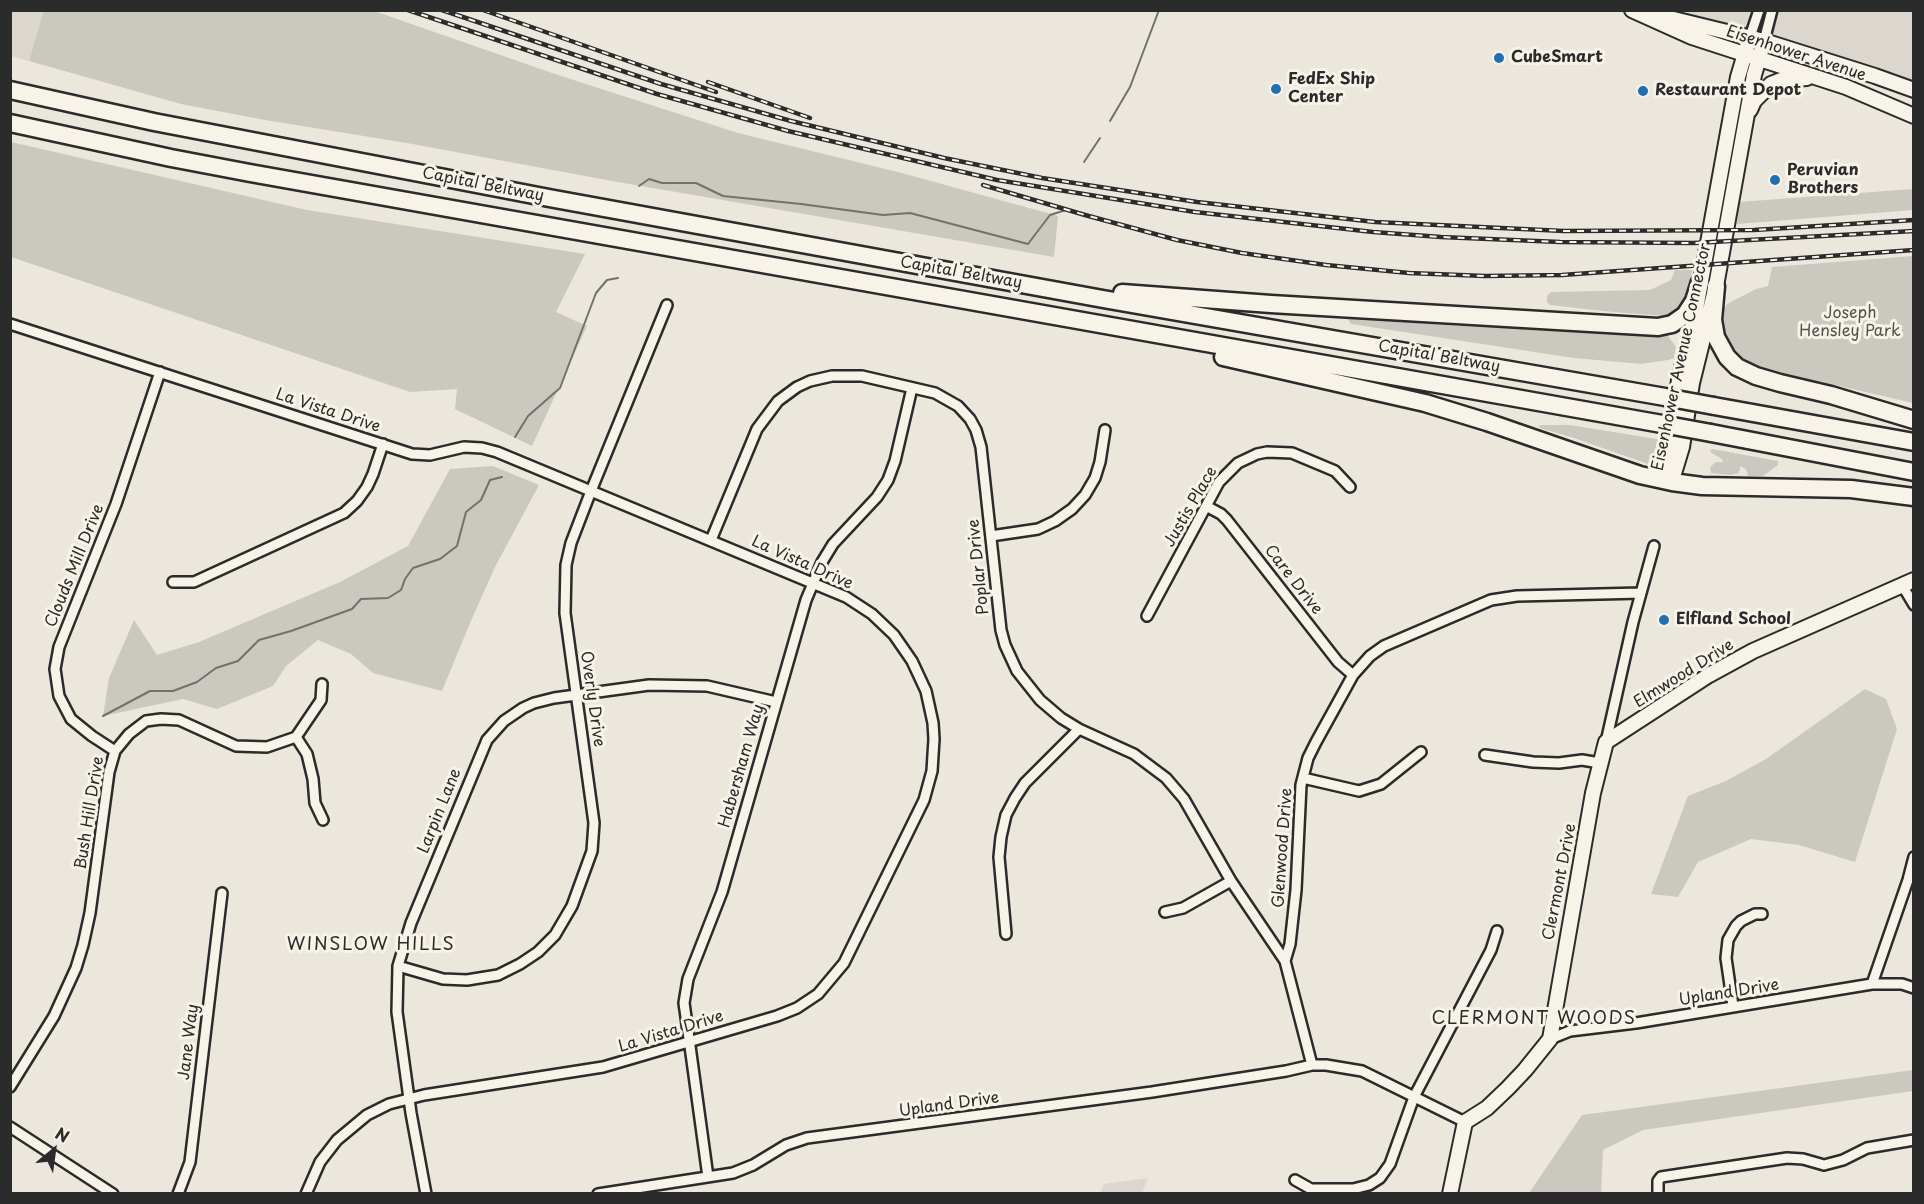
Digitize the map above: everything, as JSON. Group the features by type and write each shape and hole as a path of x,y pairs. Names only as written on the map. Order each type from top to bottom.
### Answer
{"highway":[{"name":"Capital Beltway","path":"10,90 144,120 549,198 1914,442"},
{"name":"Capital Beltway","path":"10,123 171,158 1662,424 1914,472"},
{"path":"931,267 1089,290 1221,301 1658,327 1672,324 1685,315 1708,284"},
{"path":"1708,284 1716,337 1727,357 1737,367 1772,381 1831,395 1914,420"},
{"path":"1017,310 1425,403 1640,475 1672,482 1701,486 1851,489 1914,497"}],"main road":[{"name":"Eisenhower Avenue","path":"1633,11 1688,21 1757,39 1914,90"},
{"name":"Eisenhower Avenue","path":"1633,11 1692,37 1824,80 1914,116"},
{"name":"Eisenhower Avenue Connector","path":"1672,482 1669,448 1675,400 1694,320 1708,284 1745,120 1752,57 1757,39"},
{"name":"Eisenhower Avenue Connector","path":"1708,284 1738,77 1752,57"},
{"path":"1745,120 1754,101 1771,84 1792,78 1824,80"},
{"name":"Elmwood Drive","path":"1606,742 1709,675 1753,651 1908,583"},
{"name":"Clermont Drive","path":"1465,1122 1487,1108 1508,1088 1550,1039 1564,950 1606,742"},
{"path":"1450,1194 1465,1122"}],"street":[{"path":"1757,39 1759,10"},
{"path":"1757,39 1772,10"},
{"name":"Overly Drive","path":"398,966 443,979 467,981 510,970 547,944 561,926 588,867 594,835 593,811 565,613 564,581 571,543 667,305"},
{"name":"La Vista Drive","path":"10,324 412,454 430,455 464,447 497,452 846,597 872,614 894,635 912,661 926,691 933,723 934,756 929,787 918,815 849,954 839,971 808,1001 786,1013 580,1072 410,1099 379,1108 345,1132 320,1162 306,1194"},
{"name":"Clouds Mill Drive","path":"115,751 71,719 59,696 55,669 59,647 116,504 160,372"},
{"name":"Poplar Drive","path":"711,540 757,429 770,410 786,394 810,381 839,375 862,376 935,393 950,400 964,412 976,430 981,447 1001,630 1011,659 1023,681 1061,718 1079,729 1134,754 1166,778 1184,799 1231,881 1285,962"},
{"name":"Habersham Way","path":"708,1177 684,1004 688,980 722,892 806,600 822,562 833,544 877,497 888,480 896,461 912,388"},
{"path":"991,536 1038,529 1072,509 1085,495 1095,478 1105,430"},
{"path":"173,582 194,582 344,513 367,487 374,474 383,444"},
{"name":"Justis Place","path":"1148,615 1219,482 1231,468 1247,458 1267,452 1292,453 1327,467 1341,476 1350,487"},
{"name":"Care Drive","path":"1206,506 1227,520 1338,662 1353,675"},
{"name":"Clermont Drive","path":"1606,742 1654,546"},
{"path":"1908,583 1914,604"},
{"name":"Glenwood Drive","path":"1312,1065 1285,962 1290,944 1295,899 1303,778 1316,742 1353,675 1370,656 1384,646 1491,600 1517,596 1641,592"},
{"path":"322,684 321,700 296,737 306,754 315,803 323,820"},
{"name":"Larpin Lane","path":"426,1194 397,1006 398,966 411,923 471,775 488,740 504,721 523,708 545,700 649,685 684,684 728,690 776,702"},
{"name":"Bush Hill Drive","path":"10,1087 54,1016 76,968 90,913 109,772 115,751 129,734 146,721 161,719 179,720 236,746 267,747 296,737"},
{"path":"1006,934 999,857 1000,837 1006,815 1025,783 1079,729"},
{"path":"1303,778 1359,791 1381,784 1421,752"},
{"path":"1485,755 1533,762 1559,763 1581,760 1600,763"},
{"path":"1872,984 1914,857"},
{"path":"1165,912 1183,908 1231,881"},
{"name":"Jane Way","path":"178,1194 190,1162 222,893"},
{"path":"1733,1006 1726,958 1728,940 1741,921 1762,914"},
{"path":"1295,1180 1311,1189 1353,1189 1369,1185 1380,1178 1390,1164 1414,1097 1491,950 1497,931"},
{"name":"Upland Drive","path":"1550,1039 1570,1031 1636,1023 1872,984 1902,984 1914,988"},
{"path":"1312,1065 1362,1071 1465,1122"},
{"name":"Upland Drive","path":"598,1194 743,1170 786,1145 807,1138 1152,1092 1312,1065"},
{"path":"10,1127 113,1194"},
{"path":"1658,1194 1658,1181 1661,1177 1787,1158 1824,1165 1843,1160 1867,1148 1914,1140"}],"shaded area":[{"path":"10,11 44,11 29,61 11,56"},
{"path":"1632,11 1913,11 1913,92 1902,85"},
{"path":"1148,1178 1142,1193 1100,1194 1104,1184"}],"green space":[{"path":"44,10 374,11 555,74 738,133 902,173 1058,216 1054,257 181,104 29,61"},
{"path":"11,142 307,210 585,254 556,312 587,326 532,446 455,409 457,389 410,392 11,257"},
{"path":"1913,189 1913,210 1737,224 1739,202"},
{"name":"Joseph Hensley Park","path":"1913,256 1913,403 1753,366 1739,357 1724,334 1720,323 1722,312 1727,304 1756,289 1768,286 1772,267"},
{"path":"1675,270 1692,270 1689,291 1679,309 1664,316 1550,305 1547,302 1547,296 1551,292 1650,290 1671,280"},
{"path":"1349,317 1459,326 1666,333 1676,347 1674,358 1641,364 1574,358 1351,324"},
{"path":"1539,425 1570,425 1663,440 1659,464 1651,465 1540,428"},
{"path":"1712,449 1778,461 1778,465 1763,476 1748,476 1746,469 1740,466 1739,473 1731,475 1711,473 1710,467 1716,462 1723,462 1710,452"},
{"path":"493,466 539,485 495,567 442,691 373,673 351,654 318,640 286,666 273,686 217,709 183,699 103,716 109,678 134,620 157,655 199,642 340,582 408,546 450,469"},
{"path":"1865,689 1886,699 1897,729 1855,862 1799,845 1751,839 1698,862 1678,897 1651,894 1688,796 1726,781 1766,759"},
{"path":"1913,1070 1913,1091 1643,1130 1603,1150 1601,1193 1529,1193 1582,1115"}],"waterway":[{"path":"1110,121 1130,87 1159,10"},
{"path":"1084,162 1100,138"},
{"path":"639,186 649,179 662,183 696,183 723,196 883,215 910,213 1028,244 1050,215 1066,210"},
{"path":"515,437 528,416 560,388 596,293 607,280 618,278"},
{"path":"103,716 150,691 173,691 197,682 216,668 238,661 259,640 352,609 361,599 388,598 401,590 413,568 440,559 457,546 466,512 481,500 490,480 502,477"}],"railway":[{"path":"408,10 657,94 788,131 997,180 1195,212 1373,232 1560,242 1694,243 1914,231"},
{"path":"442,10 661,84 791,121 944,158 1042,178 1197,202 1375,222 1564,231 1754,230 1914,220"},
{"path":"483,10 716,92"},
{"path":"708,82 810,118"},
{"path":"983,185 1177,240 1242,253 1326,265 1409,273 1485,276 1562,275 1914,250"}],"place":[{"name":"CubeSmart","path":"1499,58"},
{"name":"FedEx Ship Center","path":"1276,89"},
{"name":"Restaurant Depot","path":"1643,91"},
{"name":"Peruvian Brothers","path":"1775,180"},
{"name":"Elfland School","path":"1664,620"}],"district":[{"name":"WINSLOW HILLS","path":"371,945"},
{"name":"CLERMONT WOODS","path":"1534,1019"}]}
